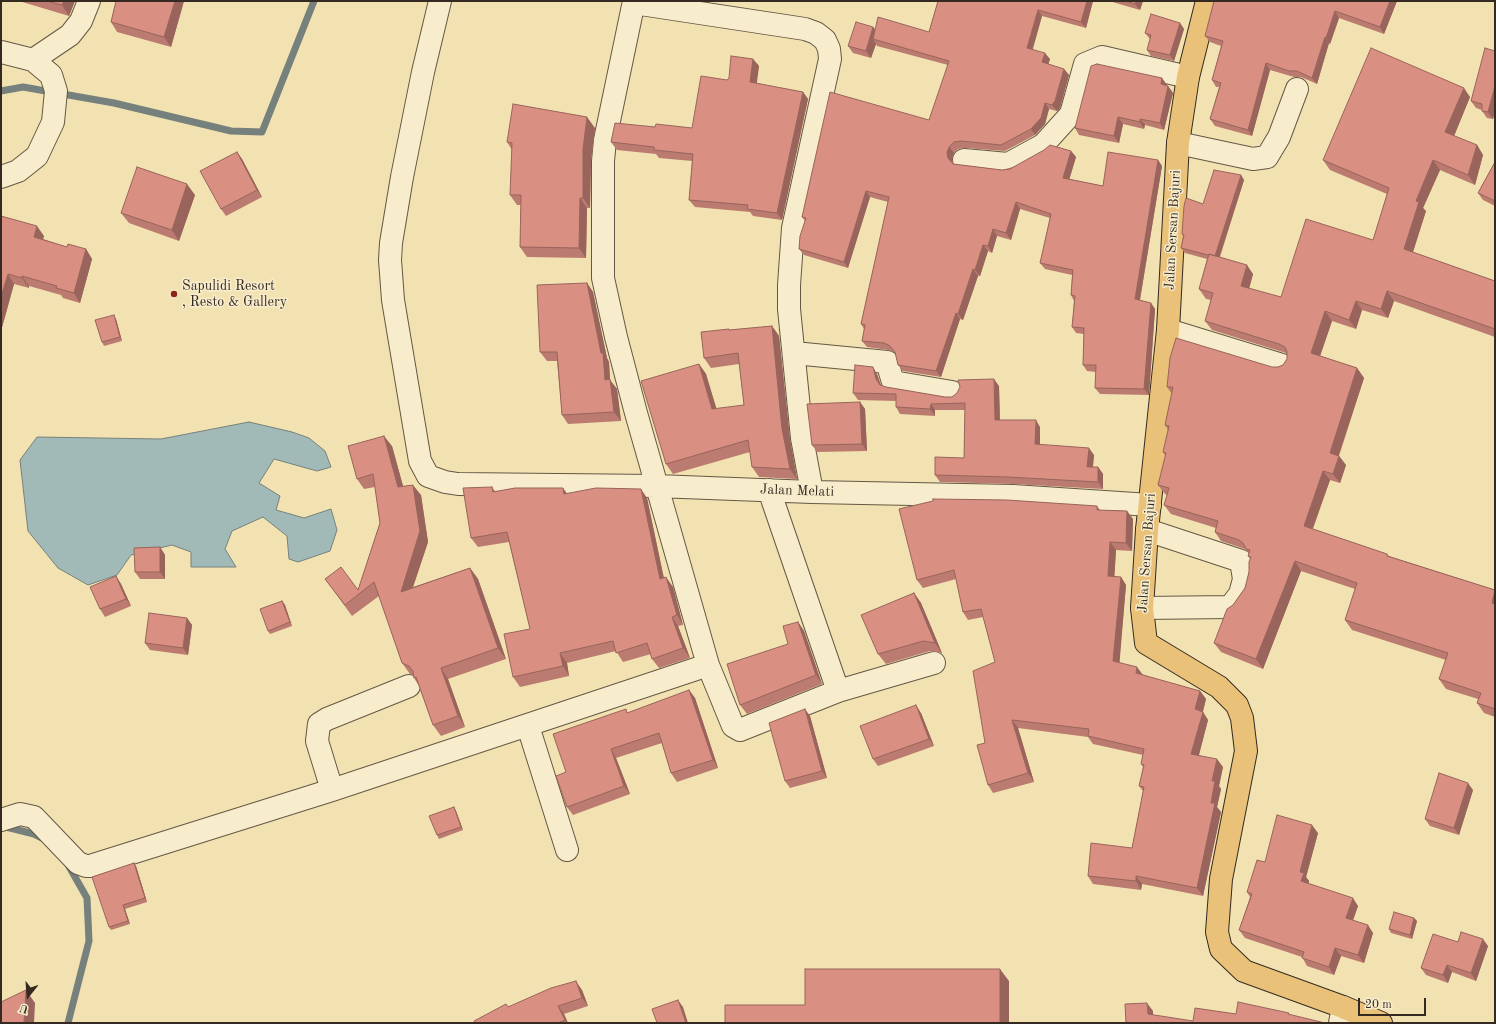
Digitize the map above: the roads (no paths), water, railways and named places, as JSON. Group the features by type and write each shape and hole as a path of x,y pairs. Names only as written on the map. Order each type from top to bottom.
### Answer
{"main road":[{"name":"Jalan Sersan Bajuri","path":"1207,1 1188,77 1178,143 1168,330 1147,530 1142,608 1146,643 1219,687 1237,705 1242,718 1246,751 1221,879 1217,932 1221,949 1244,971 1342,1015 1382,1023"}],"street":[{"path":"33,60 70,35 81,21 89,1"},
{"name":"Jalan Melati","path":"440,1 423,72 390,243 393,300 420,461 428,476 445,482 657,486 812,492 1013,496 1150,505"},
{"path":"812,492 802,438 789,309 793,228 830,59 825,40 816,33 805,29 634,2 605,140 603,161 603,278 616,337 708,665 733,726 740,730 838,691 934,663"},
{"path":"1,52 33,60 51,75 56,91 53,122 37,156 18,171 1,177"},
{"path":"964,160 1008,164 1043,145 1071,114 1085,64 1102,57 1188,77"},
{"path":"1178,143 1253,159 1267,157 1279,137 1297,89"},
{"path":"1168,330 1282,364"},
{"path":"794,353 887,362 893,382 952,392"},
{"path":"769,490 838,691"},
{"path":"1142,608 1230,607 1240,594 1244,579 1241,561 1147,530"},
{"path":"1,820 20,814 34,817 78,863 86,866 332,790 708,665"},
{"path":"332,790 317,741 318,724 409,686"},
{"path":"528,726 567,850"}],"water":[{"path":"249,422 292,432 309,438 325,451 331,467 317,471 274,459 259,483 280,496 276,510 304,518 331,509 337,530 330,551 298,562 289,559 287,536 263,517 232,531 225,549 236,567 191,567 191,552 172,545 131,555 117,575 88,585 58,568 28,531 20,460 37,437 161,439"}],"waterway":[{"path":"1,91 23,87 114,103 231,131 262,132 314,1"},
{"path":"2,826 34,834 44,839"},
{"path":"67,863 87,898 89,941 68,1023"}],"place":[{"name":"Sapulidi Resort , Resto & Gallery","path":"174,294"}]}
